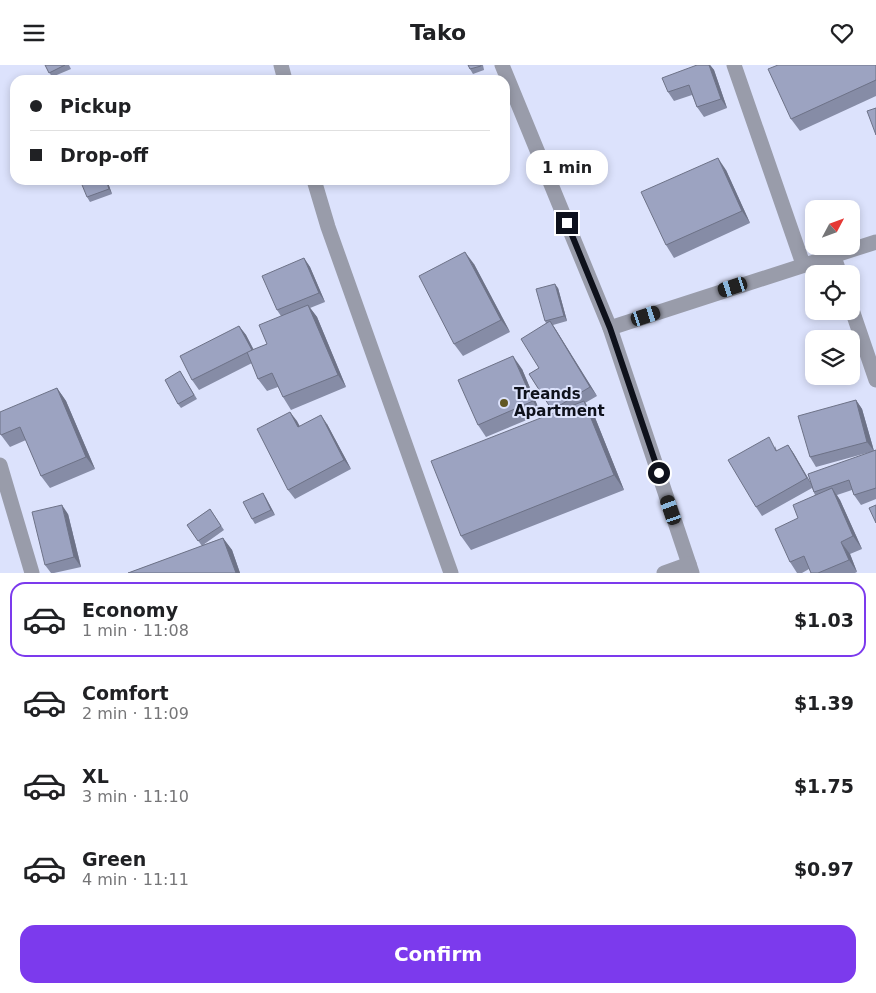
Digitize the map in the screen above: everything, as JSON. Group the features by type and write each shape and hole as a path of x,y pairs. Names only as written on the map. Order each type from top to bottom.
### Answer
{"street":[{"path":"734,65 803,264"},
{"path":"510,84 610,328 691,569 664,573"},
{"path":"315,185 328,227 451,573"},
{"path":"610,328 803,264 834,257 876,242"},
{"path":"834,257 837,265"},
{"path":"855,320 876,380"},
{"path":"0,465 32,573"}],"building":[{"path":"45,65 65,65 49,73"},
{"path":"468,65 481,65 481,66 470,69"},
{"path":"697,65 709,65 721,99 697,107 689,85 668,92 662,78"},
{"path":"778,65 876,65 876,80 791,119 768,69"},
{"path":"876,108 876,135 867,111"},
{"path":"718,158 742,211 666,245 641,192"},
{"path":"82,185 108,185 109,189 87,197"},
{"path":"465,252 501,320 454,344 419,276"},
{"path":"304,258 319,293 277,310 262,276"},
{"path":"555,284 564,316 545,321 536,289"},
{"path":"308,305 338,375 283,397 272,373 258,379 247,352 267,344 259,325"},
{"path":"550,321 590,387 552,410 529,374 539,368 521,339"},
{"path":"239,326 252,350 192,380 180,356"},
{"name":"Treands Apartment","path":"513,356 533,401 478,425 458,380"},
{"path":"180,371 194,395 178,404 165,380"},
{"path":"57,388 86,457 41,476 20,427 1,435 0,412"},
{"path":"856,400 867,442 810,457 798,416"},
{"path":"584,401 614,475 461,536 431,461"},
{"path":"290,412 298,427 321,415 344,460 288,490 257,429"},
{"path":"769,437 776,451 788,445 807,478 756,507 728,460"},
{"path":"876,450 876,488 854,495 849,480 814,492 808,474"},
{"path":"832,488 853,536 841,542 849,560 818,573 811,573 804,556 790,562 775,529 798,518 793,505"},
{"path":"263,493 271,510 252,519 243,502"},
{"path":"62,505 74,557 45,565 32,512"},
{"path":"876,505 876,523 869,508"},
{"path":"210,509 221,526 198,541 187,525"},
{"path":"223,538 236,573 128,573"}],"place":[{"name":"Treands Apartment","path":"504,403"}],"route":[{"path":"567,223 610,328 659,473"}]}
